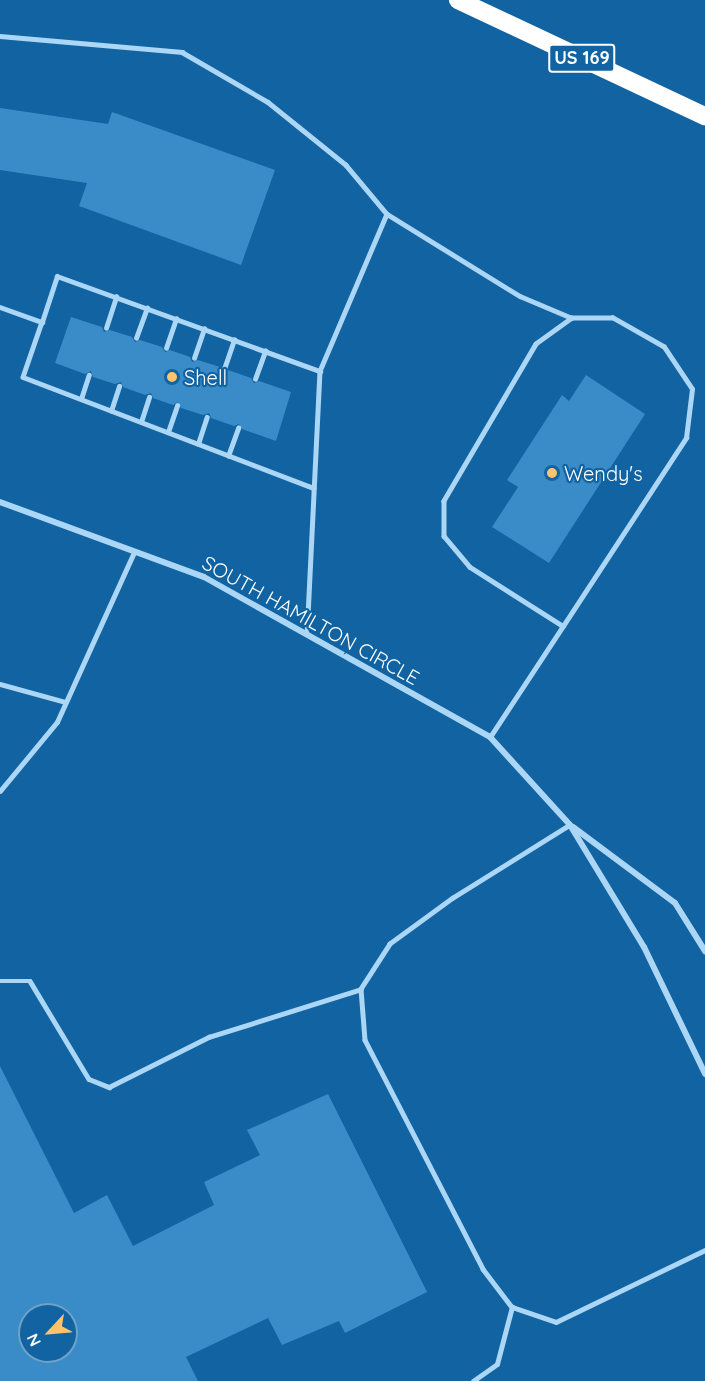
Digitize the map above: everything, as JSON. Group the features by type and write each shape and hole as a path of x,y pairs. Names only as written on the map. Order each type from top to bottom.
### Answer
{"highway":[{"name":"US 169","path":"458,0 705,116"}],"street":[{"name":"SOUTH HAMILTON CIRCLE","path":"0,502 204,577 490,737 570,825 644,947 705,1074"},
{"name":"SOUTH HAMILTON CIRCLE","path":"570,825 675,903 705,951"}],"lane":[{"path":"0,36 182,52 268,102 346,165 387,214 520,296 572,318 613,318 664,347 692,389 686,438 490,737"},
{"path":"307,634 320,371 387,214"},
{"path":"314,488 23,377 57,276 320,371"},
{"path":"106,328 116,297"},
{"path":"0,307 42,322"},
{"path":"136,338 147,308"},
{"path":"562,626 470,567 444,536 444,501 536,344 572,318"},
{"path":"165,348 176,319"},
{"path":"194,358 204,329"},
{"path":"224,369 234,340"},
{"path":"255,379 265,351"},
{"path":"81,399 89,375"},
{"path":"111,411 119,386"},
{"path":"141,422 149,396"},
{"path":"168,432 177,406"},
{"path":"198,444 207,417"},
{"path":"228,456 238,428"},
{"path":"0,791 57,722 134,552"},
{"path":"0,684 66,702"},
{"path":"570,825 453,898 390,944 361,989 365,1040 483,1269 512,1307 556,1322 705,1250"},
{"path":"0,981 30,981 89,1079 110,1087 208,1037 361,989"},
{"path":"473,1381 497,1364 512,1307"}],"building":[{"path":"0,108 108,124 112,112 275,170 241,265 79,206 87,183 0,170"},
{"name":"Shell","path":"71,317 102,327 104,332 110,330 132,337 135,342 140,340 162,347 165,352 170,350 190,357 192,362 198,360 220,367 223,373 228,370 251,378 254,383 259,381 291,392 276,441 242,429 239,424 234,426 211,418 209,413 203,415 181,408 178,402 173,405 153,398 151,393 145,395 123,387 121,382 115,384 93,377 91,371 85,374 55,363"},
{"name":"Wendy's","path":"586,375 645,414 549,563 492,527 518,487 507,480 562,395 569,401"},
{"path":"0,1066 74,1213 107,1195 133,1246 214,1205 204,1182 260,1155 247,1130 328,1094 427,1292 345,1333 339,1321 282,1345 268,1318 186,1357 198,1381 0,1381"}],"place":[{"name":"Shell","path":"172,377"},
{"name":"Wendy's","path":"552,473"}]}
